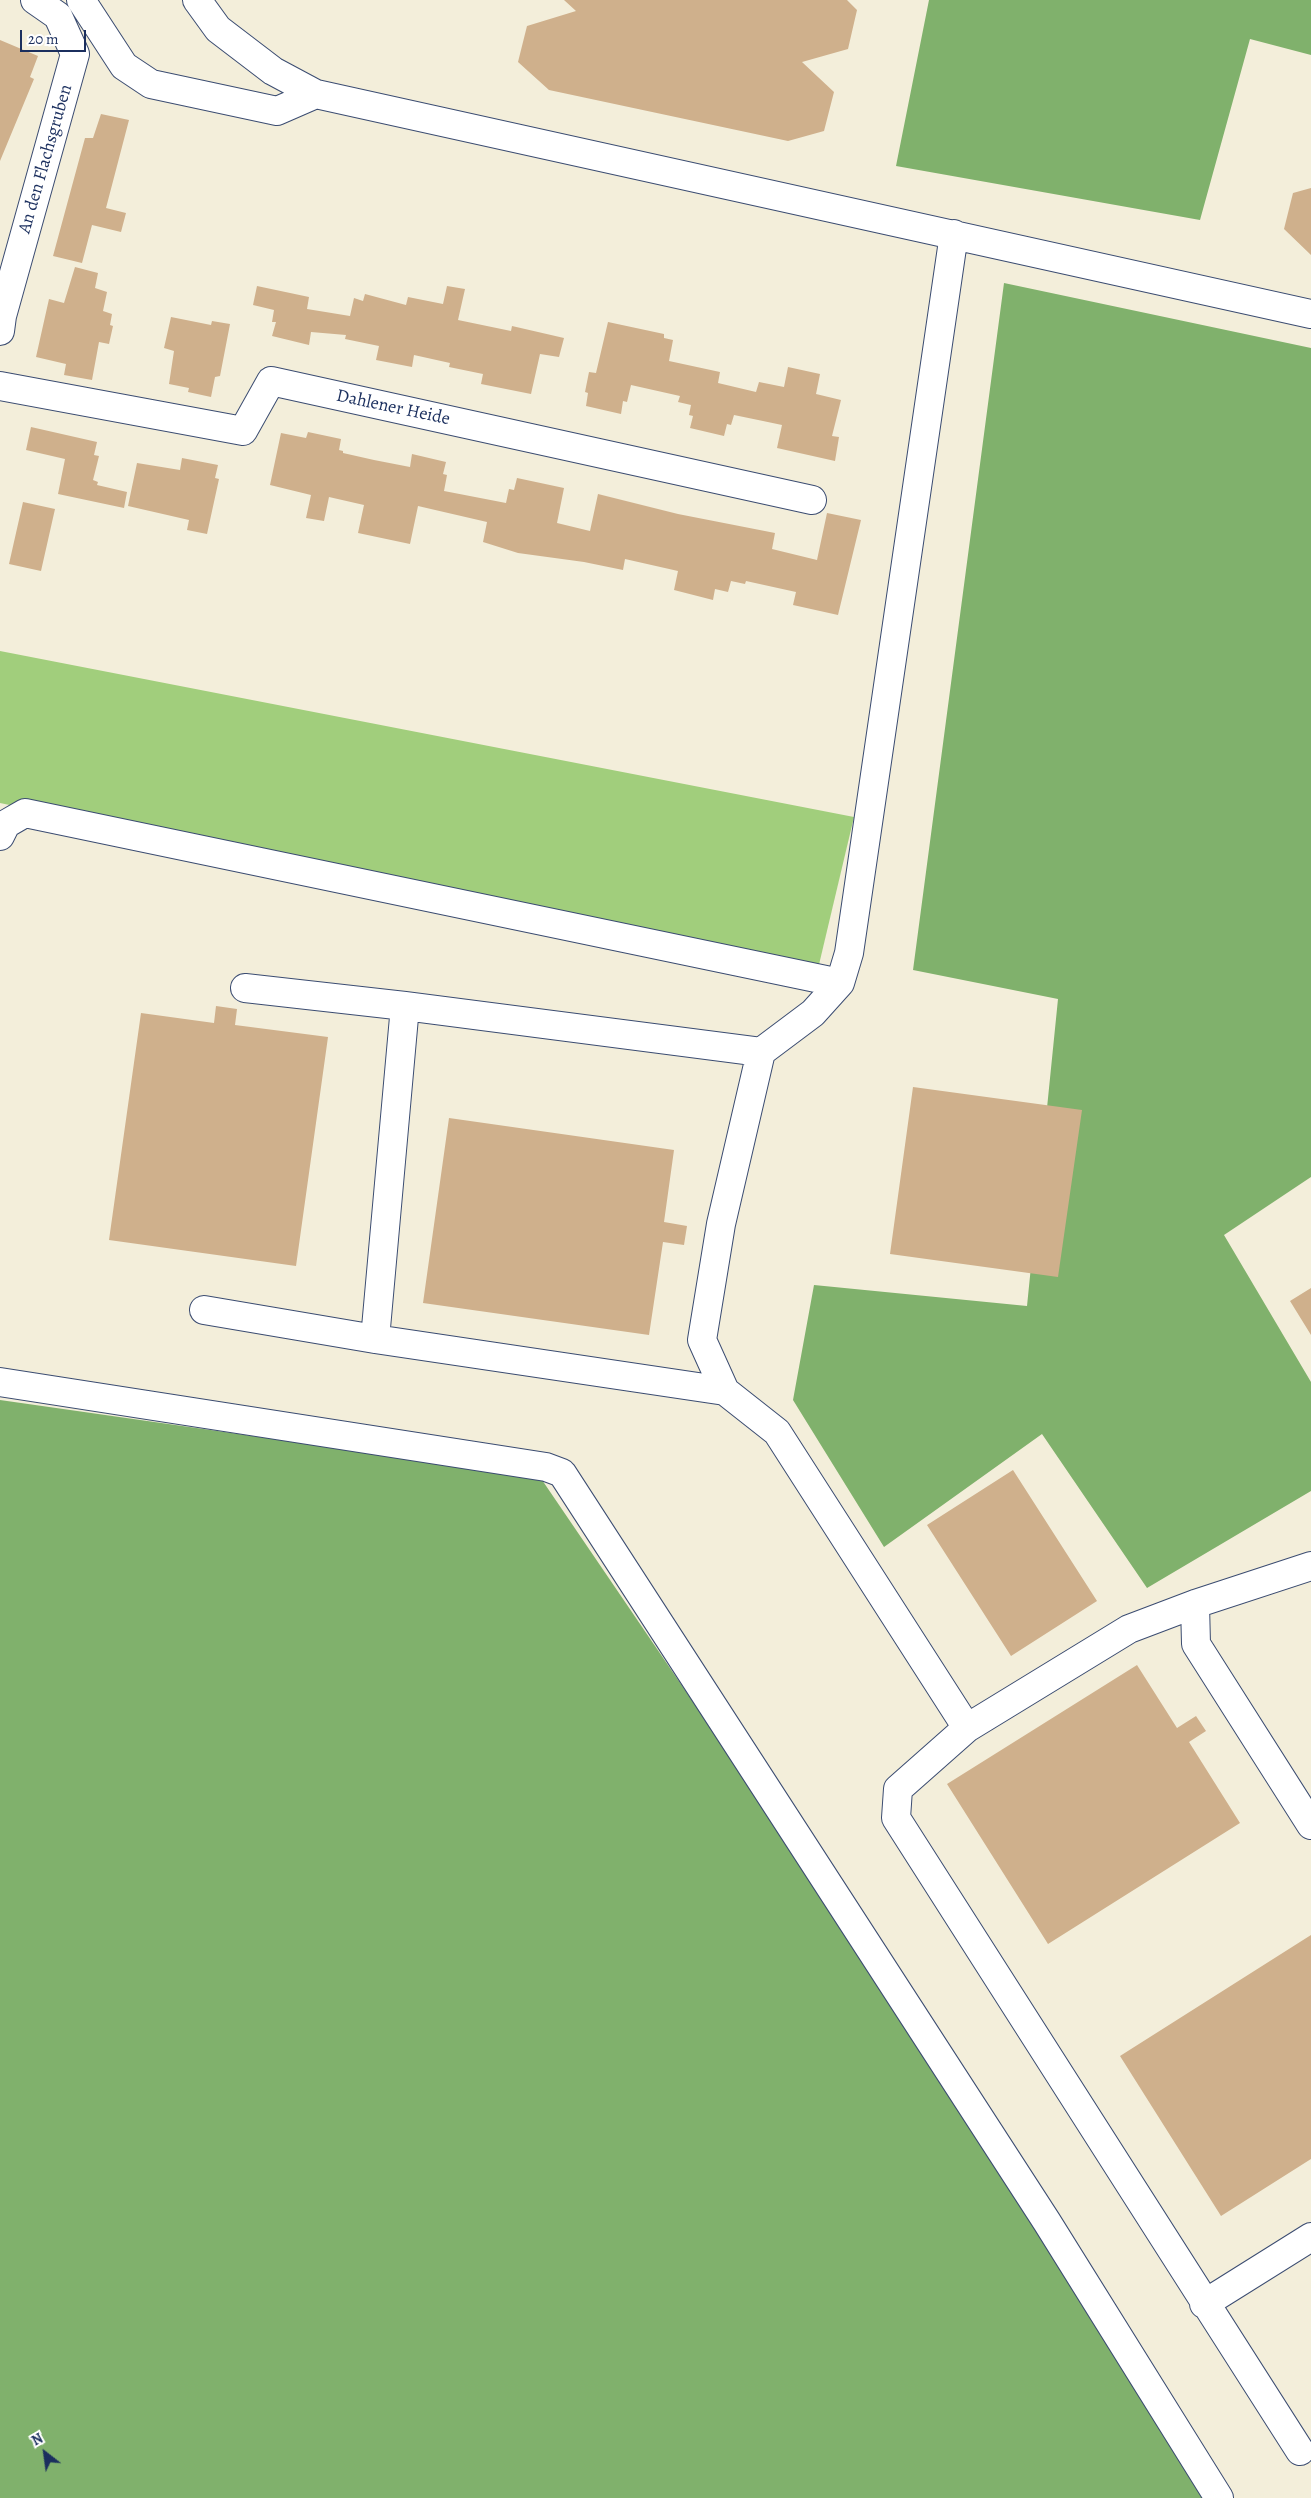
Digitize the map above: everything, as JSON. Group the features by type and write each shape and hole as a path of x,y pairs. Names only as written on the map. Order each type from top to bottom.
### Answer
{"street":[{"name":"An den Flachsgruben","path":"1,321 75,54 58,16 35,0"},
{"path":"81,0 124,66 151,84 276,111 316,94"},
{"path":"196,0 218,29 273,71 316,94 1311,314"},
{"path":"954,234 849,954 840,983 813,1014 761,1052 721,1224 702,1340 725,1391 777,1432 967,1728"},
{"name":"Dahlener Heide","path":"0,386 243,431 272,381 812,500"},
{"path":"0,836 6,824 24,813 840,983"},
{"path":"245,988 406,1006 761,1052"},
{"path":"375,1339 406,1006"},
{"path":"204,1310 375,1339 725,1391"},
{"path":"0,1382 546,1467 562,1473 1047,2222 1219,2498"},
{"path":"1300,2451 1204,2304 896,1818 898,1789 967,1728 1128,1629 1195,1604 1311,1566"},
{"path":"1195,1604 1196,1644 1311,1825"},
{"path":"1204,2304 1311,2237"}],"green space":[{"path":"929,0 1311,0 1311,55 1250,39 1200,220 896,166"},
{"path":"1004,283 1311,348 1311,1177 1224,1235 1311,1382 1311,1491 1147,1588 1042,1434 884,1547 793,1400 814,1285 1027,1306 1058,999 913,970"},
{"path":"0,651 854,817 817,973 0,803"},
{"path":"0,1400 540,1477 1047,2222 1213,2498 0,2498"}],"building":[{"path":"564,0 847,0 857,10 848,49 802,62 834,92 824,131 788,141 549,90 518,62 527,26 576,11"},
{"path":"0,40 38,56 30,77 34,79 0,161"},
{"path":"101,114 129,120 106,208 126,213 121,232 92,225 82,263 53,256 85,138 93,138"},
{"path":"1311,188 1311,255 1284,229 1293,193"},
{"path":"75,267 98,273 95,288 107,292 103,311 112,314 110,325 113,326 109,344 99,342 92,380 64,375 66,364 36,357 49,299 64,303"},
{"path":"257,286 309,297 307,309 350,316 354,298 363,301 365,294 406,305 408,297 443,304 447,286 465,289 458,320 511,331 512,326 564,338 559,357 540,354 531,394 481,384 483,374 449,367 450,363 414,355 412,367 376,360 379,346 345,339 346,335 311,332 309,345 272,336 276,322 272,322 274,310 253,305"},
{"path":"171,317 211,325 212,321 230,324 220,376 215,377 211,397 188,392 189,388 169,384 174,351 164,348"},
{"path":"608,322 664,334 664,338 673,340 669,361 720,372 718,383 756,392 759,382 784,387 788,367 820,374 816,394 841,400 832,436 839,437 835,461 777,448 782,425 734,415 731,425 727,424 724,436 690,428 693,416 689,415 691,405 678,402 680,396 631,385 627,402 623,401 621,414 586,406 588,393 585,392 589,372 596,373"},
{"path":"31,427 97,442 94,455 99,456 93,480 98,482 97,485 127,492 124,508 58,494 65,459 26,450"},
{"path":"308,432 341,439 339,450 343,451 343,453 374,460 410,467 412,454 446,462 443,474 447,475 444,491 506,503 509,489 514,490 517,478 564,488 557,523 590,531 598,494 678,514 775,533 772,549 817,560 827,513 861,520 838,615 793,605 796,592 746,581 745,584 731,581 728,592 715,589 713,600 674,590 678,571 625,559 623,570 584,562 518,553 483,542 487,522 418,506 410,544 358,533 364,505 329,497 324,521 306,518 311,495 270,485 281,433 306,438"},
{"path":"182,458 218,465 215,478 219,479 207,534 187,530 189,520 128,506 137,463 180,470"},
{"path":"23,502 55,509 41,571 9,564"},
{"path":"216,1006 237,1009 235,1025 328,1037 296,1266 109,1240 141,1013 214,1023"},
{"path":"913,1087 1082,1110 1058,1277 890,1254"},
{"path":"449,1118 674,1150 664,1222 687,1226 684,1245 663,1242 649,1335 423,1303"},
{"path":"1311,1288 1311,1335 1290,1301"},
{"path":"1013,1470 1097,1601 1011,1656 927,1525"},
{"path":"1137,1665 1177,1728 1196,1716 1206,1731 1189,1742 1240,1823 1048,1944 947,1784"},
{"path":"1311,1935 1311,2159 1221,2216 1120,2056"}]}
